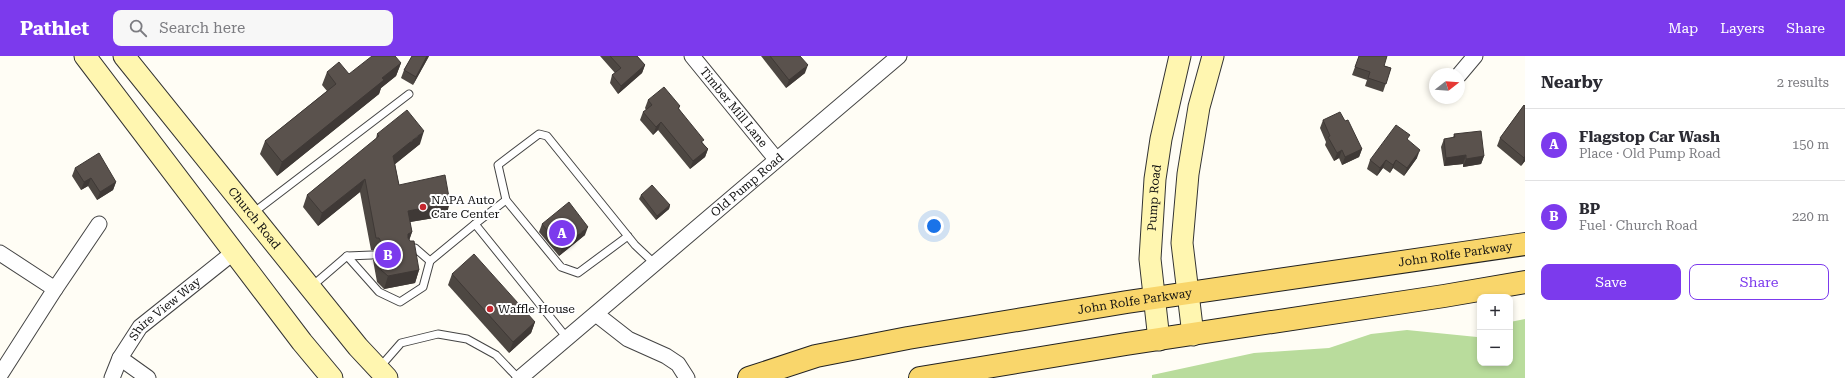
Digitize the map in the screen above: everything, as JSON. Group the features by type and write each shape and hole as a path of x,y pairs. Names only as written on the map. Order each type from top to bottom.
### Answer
{"main road":[{"path":"86,56 302,342 332,378"},
{"name":"Church Road","path":"124,56 310,288 382,373"},
{"name":"Pump Road","path":"1159,340 1150,259 1155,178 1164,124 1180,56"},
{"path":"1193,335 1182,243 1188,174 1199,107 1213,56"},
{"name":"John Rolfe Parkway","path":"748,378 786,364 842,350 908,338 1155,298 1525,244"},
{"path":"920,378 1525,282"}],"street":[{"name":"Timber Mill Lane","path":"692,56 776,159"},
{"name":"Old Pump Road","path":"519,378 898,56"},
{"path":"1465,68 1475,56"},
{"path":"0,375 99,224"},
{"name":"Shire View Way","path":"112,378 120,358 140,327 234,252"},
{"path":"0,253 55,289"},
{"path":"596,314 628,339 666,356 678,364 687,378"},
{"path":"120,358 148,378"}],"lane":[{"path":"251,215 408,94"},
{"path":"628,236 578,272 561,267 506,200 498,165 539,134 546,136 628,236 654,263"},
{"path":"346,256 379,292 400,302 423,287 430,261 506,200"},
{"path":"475,224 567,338"},
{"path":"408,249 415,248 430,261"},
{"path":"310,288 346,256 372,255"},
{"path":"382,373 401,343 438,334 467,339 496,355 519,378"}],"green space":[{"path":"1525,319 1525,378 1152,378 1152,375 1254,353 1329,348 1371,334 1407,330 1477,337 1477,366 1513,366 1513,321"}],"building":[{"path":"372,56 395,56 401,63 382,78 384,80 282,162 265,141 336,84 327,72 339,62 349,74"},
{"path":"412,56 427,56 416,77 404,70"},
{"path":"610,56 637,56 645,65 621,86 612,75 621,68"},
{"path":"770,56 800,56 808,65 789,80"},
{"path":"1359,56 1387,56 1384,66 1391,68 1386,84 1368,78 1370,72 1355,67"},
{"path":"664,87 680,106 678,108 704,140 701,142 708,149 693,161 661,122 656,127 643,112 652,105 648,100"},
{"path":"1524,105 1525,156 1524,158 1500,138"},
{"path":"407,110 424,131 393,156 399,185 445,175 450,203 408,211 412,232 408,234 408,238 410,241 414,241 419,270 388,276 381,270 377,247 381,245 381,242 379,238 376,238 365,179 322,213 307,195 379,136 377,134"},
{"path":"1340,112 1345,121 1348,120 1362,149 1345,157 1342,150 1337,153 1328,137 1330,136 1323,120"},
{"path":"1396,125 1410,135 1407,139 1420,150 1407,168 1396,160 1393,165 1386,160 1380,168 1370,160"},
{"path":"1481,131 1484,156 1466,159 1466,155 1446,158 1444,139 1455,137 1454,134"},
{"path":"99,153 116,182 100,192 91,178 84,182 75,168"},
{"path":"652,185 670,205 657,216 641,195"},
{"path":"569,202 588,227 562,248 542,224"},
{"name":"Waffle House","path":"474,254 535,322 513,342 452,274"}],"place":[{"name":"NAPA Auto Care Center","path":"423,207"},
{"name":"Flagstop Car Wash","path":"562,233"},
{"name":"BP","path":"388,255"},
{"name":"Waffle House","path":"490,309"}]}
